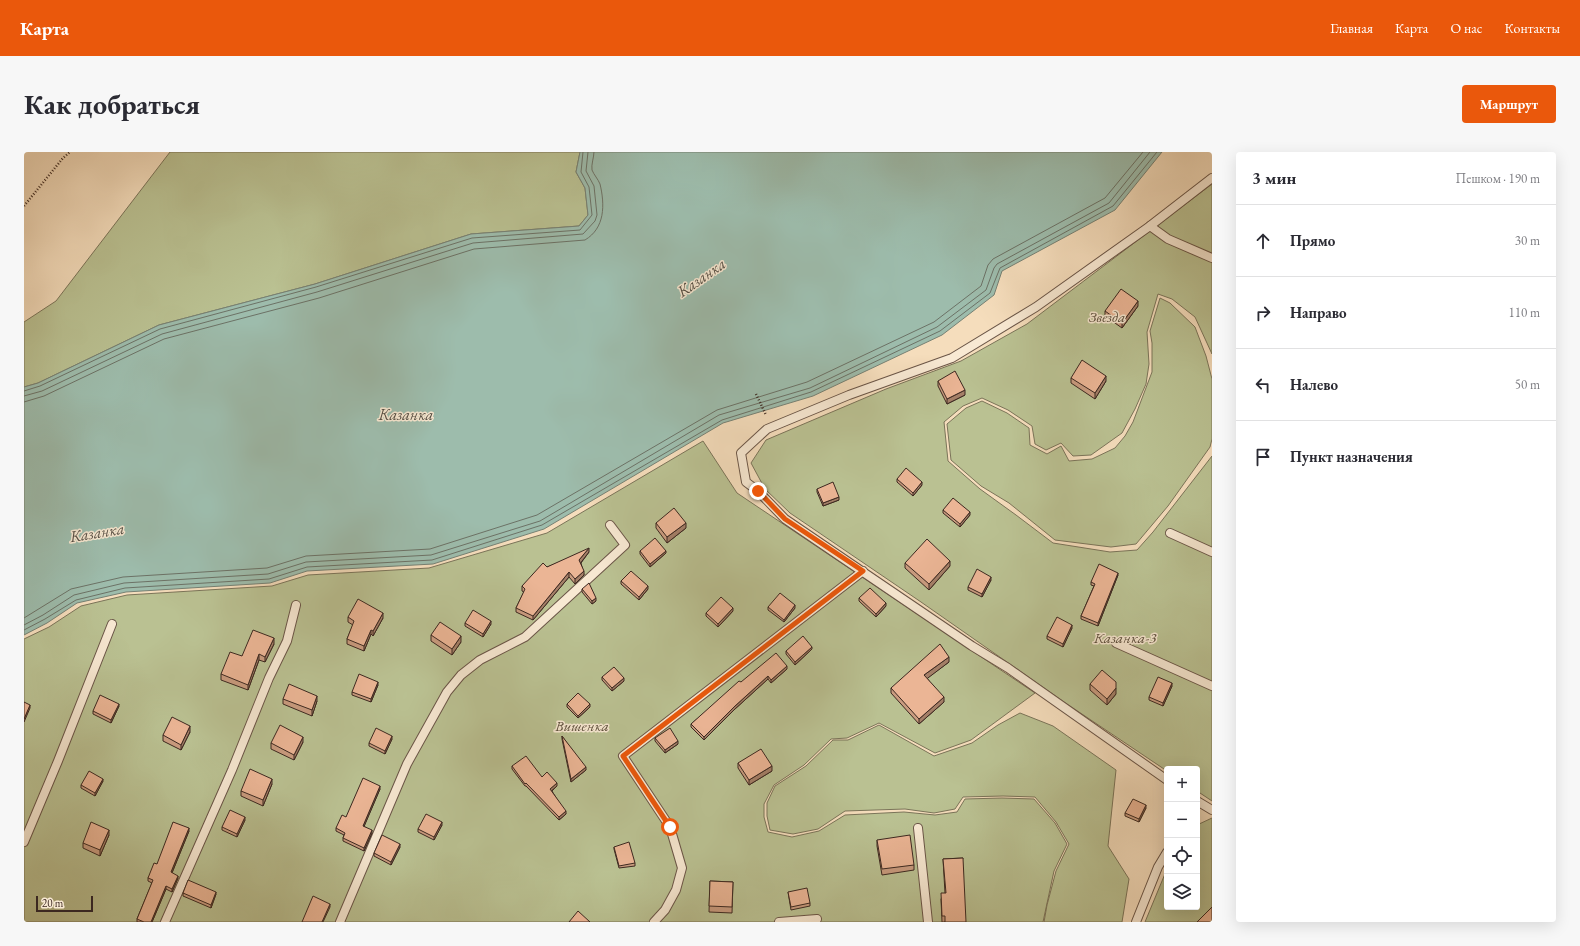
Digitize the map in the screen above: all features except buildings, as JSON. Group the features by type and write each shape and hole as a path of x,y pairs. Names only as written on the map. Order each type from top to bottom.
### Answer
{"lane":[{"path":"1164,778 1008,668 972,646 785,519 758,491 746,482 741,453 767,429 849,395 952,358 1036,307 1150,226 1212,178"},
{"path":"1150,226 1168,239 1212,258"},
{"path":"340,922 407,764 447,692 461,675 480,660 525,636 625,545 610,525"},
{"path":"1170,533 1212,552"},
{"path":"654,922 665,910 676,890 682,868 670,827 623,756 863,571"},
{"path":"165,922 232,770 269,678 287,641 296,605"},
{"path":"24,842 58,761 112,624"},
{"path":"1116,642 1212,686"},
{"path":"1199,802 1212,810"},
{"path":"918,828 928,922"},
{"path":"1136,922 1158,867 1164,857"},
{"path":"779,922 817,919"}],"path":[{"path":"24,206 63,158 70,152"},
{"path":"756,394 766,416"}],"green space":[{"path":"170,152 580,152 576,172 585,188 588,215 579,226 471,234 315,284 159,325 38,383 24,387 24,322 56,301"},
{"name":"Казанка-3","path":"1212,184 1212,354 1195,317 1172,299 1158,294 1147,332 1149,364 1146,384 1122,433 1091,455 1073,456 1061,443 1046,450 1035,444 1032,426 1008,410 982,398 963,406 944,422 948,461 980,489 1053,543 1110,552 1137,550 1153,532 1212,456 1212,801 1200,793 1200,766 1164,766 1164,769 1067,704 790,513 765,489 751,463 766,440 886,389 961,361 1027,324"},
{"path":"1160,298 1170,303 1195,327 1206,356 1212,379 1212,439 1210,447 1168,506 1136,544 1111,547 1055,540 1009,503 981,486 951,460 947,424 966,408 982,401 1007,413 1029,428 1030,445 1047,454 1061,446 1069,461 1092,459 1115,448 1125,436 1133,422 1152,372 1152,343 1150,331"},
{"name":"Вишенка","path":"703,441 737,493 1035,693 971,740 935,753 879,723 847,738 831,739 804,765 774,785 764,804 764,817 768,832 792,837 819,831 845,815 904,812 935,815 957,812 965,799 1034,799 1055,823 1067,844 1054,871 1043,922 24,922 24,639 49,627 81,606 127,595 272,586 308,575 429,568 547,533"},
{"path":"1020,713 1053,726 1116,770 1108,846 1129,879 1122,922 1044,922 1056,871 1069,844 1056,822 1035,797 963,797 955,809 934,813 905,809 845,811 818,829 793,834 770,830 767,816 767,803 775,786 806,766 833,740 848,740 879,725 934,756 972,743 998,725"},
{"path":"1212,818 1212,922 1145,922 1164,876 1164,910 1200,910 1200,824"}],"water":[{"name":"Казанка","path":"580,152 1162,152 1115,210 1002,271 994,295 942,335 813,396 723,423 544,529 433,564 307,571 270,583 126,592 77,603 47,623 24,635 24,387 38,383 159,325 315,284 471,234 579,226 588,215 585,188 576,172"}],"route":[{"path":"670,827 623,756 863,571 785,519 758,491"}],"park label":[{"name":"Звезда","path":"1107,317"}]}
